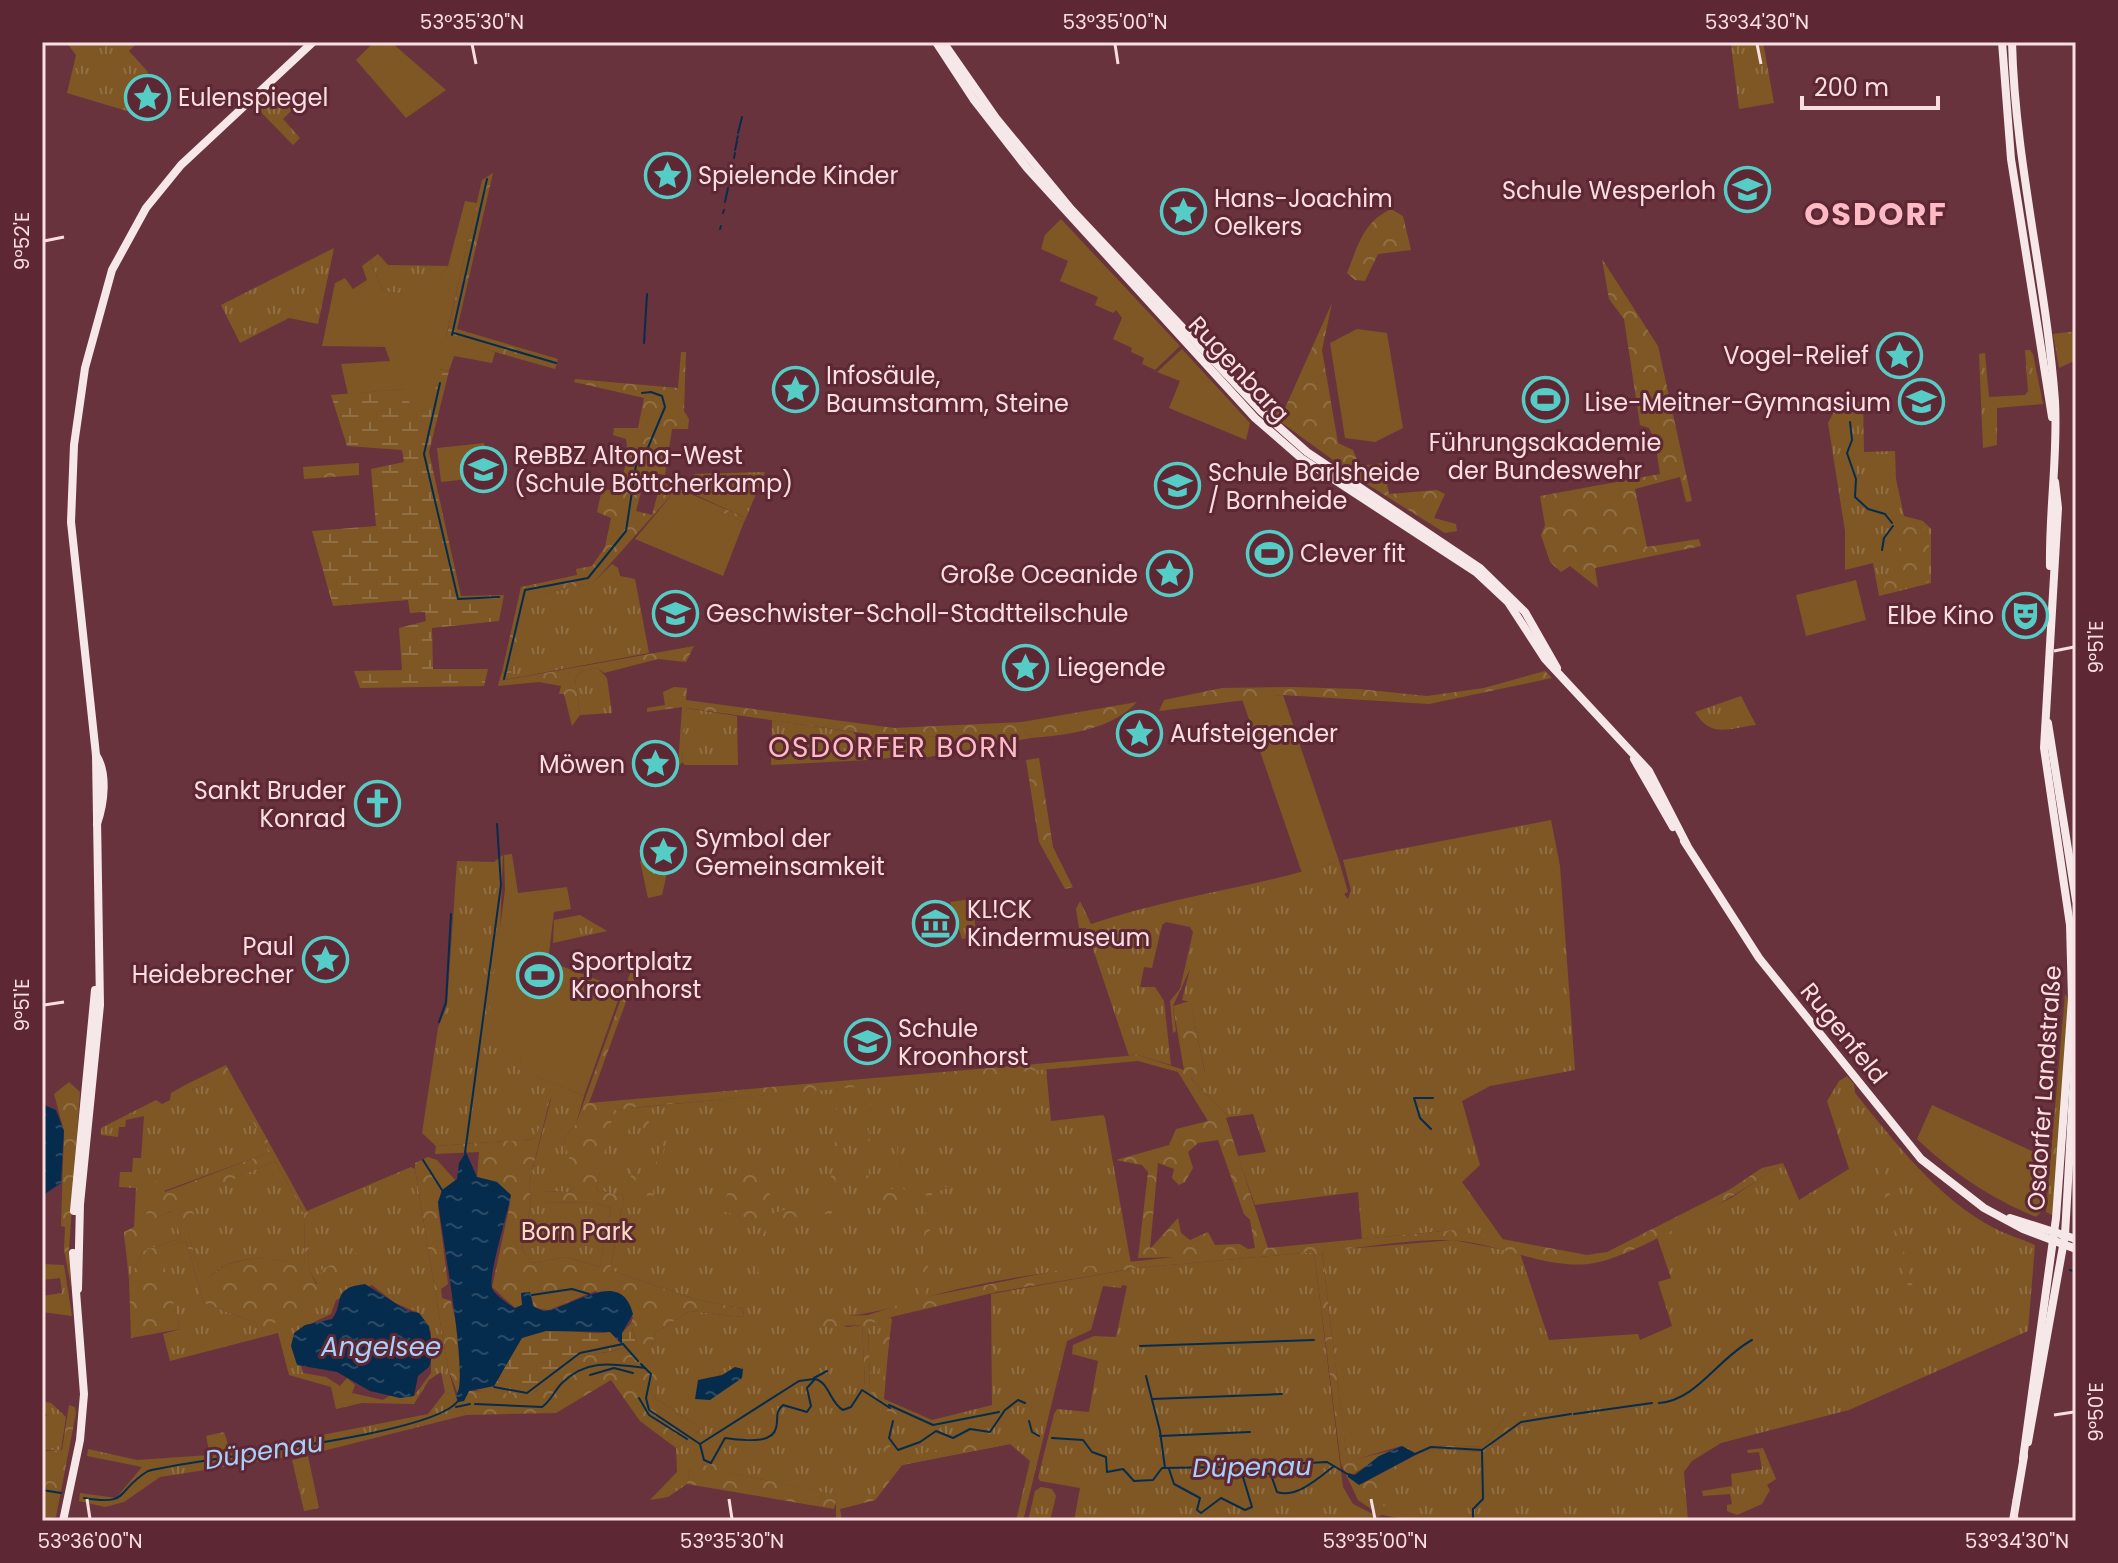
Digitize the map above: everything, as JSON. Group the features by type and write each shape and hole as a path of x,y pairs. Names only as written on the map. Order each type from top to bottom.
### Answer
{"main road":[{"path":"63,1521 75,1474 83,1409 84,1360 74,1264 75,1198 97,977 96,755 71,503 74,445 85,365 102,303 126,239 166,181 313,42"},
{"name":"Rugenbarg","path":"936,42 974,100 1027,168 1269,427 1343,487 1477,573 1508,602 1545,659 1629,752 1657,791"},
{"name":"Rugenbarg","path":"943,42 996,118 1071,209 1269,427 1460,555 1501,587 1538,631 1559,672"},
{"name":"Osdorfer Landstraße","path":"2002,42 2009,147 2054,421"},
{"name":"Osdorfer Landstraße","path":"2012,42 2016,129 2053,386 2058,508 2052,580 2046,766 2072,943 2068,1067 2054,1236 2013,1521"},
{"name":"Osdorfer Landstraße","path":"2047,719 2076,900"},
{"name":"Rugenfeld","path":"1657,791 1687,845 1759,958 1911,1147 1949,1184 2001,1217 2064,1240"},
{"path":"2072,943 2076,956"},
{"name":"Osdorfer Landstraße","path":"2023,1459 2064,1240 2076,1039"},
{"path":"2064,1240 2076,1239"},
{"path":"2064,1240 2076,1249"}],"green space":[{"path":"66,42 138,42 129,51 148,72 127,111 67,93 76,55"},
{"path":"374,42 391,42 446,90 406,118 356,60"},
{"path":"1763,42 1774,103 1739,109 1731,45"},
{"path":"275,88 294,108 283,119 300,138 293,145 255,106"},
{"path":"493,173 457,329 558,359 555,369 446,338 482,180"},
{"path":"465,201 477,203 446,337 495,352 492,363 454,356 449,371 440,369 430,410 413,411 404,389 348,394 341,364 390,361 385,347 322,346 335,283 345,278 353,289 367,280 362,266 370,260 383,291 425,296 448,266"},
{"path":"1391,209 1403,216 1411,250 1378,254 1365,281 1355,280 1347,273 1358,244 1374,221"},
{"path":"1061,219 1180,346 1155,370 1142,364 1144,358 1131,352 1132,348 1113,339 1122,318 1116,310 1113,313 1095,305 1098,297 1060,281 1068,261 1041,249 1045,235"},
{"path":"334,248 318,324 289,318 240,343 221,305"},
{"path":"378,254 388,265 448,266 425,297 383,291 370,260"},
{"path":"1602,259 1658,346 1692,501 1686,502 1680,477 1635,489 1647,547 1699,539 1701,546 1595,568 1598,588 1570,566 1561,572 1550,562 1541,535 1545,525 1540,496 1660,474 1655,441 1649,428 1640,425 1624,319 1609,299"},
{"path":"1332,303 1322,350 1338,443 1353,450 1360,466 1383,463 1389,494 1437,490 1445,494 1434,518 1456,524 1457,531 1445,533 1359,479 1266,411 1269,406 1277,410 1285,408"},
{"path":"1357,329 1387,333 1403,428 1375,442 1345,438 1330,343"},
{"path":"2076,331 2076,360 2059,368 2053,334"},
{"path":"1182,349 1250,423 1246,440 1169,408 1180,381 1157,372"},
{"path":"2025,350 2033,354 2043,404 1997,408 1997,445 1983,448 1979,354 1985,353 1989,397 2025,395 2028,391"},
{"path":"681,352 686,352 684,411 689,419 688,429 672,429 665,475 646,472 636,511 652,515 661,481 746,518 744,522 673,493 594,582 529,598 511,674 502,672 521,587 577,575 576,569 592,566 605,547 611,518 597,512 602,489 619,492 628,454 626,439 613,435 614,428 638,428 644,398 574,382 575,379 678,388"},
{"path":"440,369 449,371 429,452 461,596 504,595 499,621 432,628 433,669 488,669 484,686 360,688 354,671 402,670 399,628 426,621 425,612 410,613 408,600 333,606 312,531 376,526 371,469 404,462 402,450 347,446 331,395 404,389"},
{"path":"1863,399 1864,452 1895,451 1896,479 1904,516 1923,521 1931,529 1931,583 1879,596 1873,563 1845,570 1845,531 1828,423 1838,404 1843,411"},
{"path":"484,443 488,477 441,482 437,448"},
{"path":"359,463 359,475 304,479 303,467"},
{"path":"765,472 746,518 687,491 695,474"},
{"path":"674,492 744,522 723,576 635,539"},
{"path":"1902,525 1929,529 1929,582 1883,594 1888,575 1899,556"},
{"path":"612,564 618,568 620,576 635,579 649,653 499,681 502,672 511,674 528,598 594,582"},
{"path":"1856,580 1866,620 1806,636 1796,595"},
{"path":"694,646 686,662 658,659 604,673 598,668 582,671 575,678 580,715 572,726 564,694 559,694 561,686 539,682 498,686 499,681"},
{"path":"598,668 607,678 612,713 580,715 575,678 582,671"},
{"path":"1545,671 1552,678 1429,704 1283,695 1159,711 1164,700 1222,688 1359,689 1427,696 1484,688"},
{"path":"674,687 687,688 686,700 894,728 1022,722 1137,702 1115,719 1074,733 1031,738 1030,733 901,738 889,758 875,759 869,734 686,708 682,762 678,767 682,707 647,712 647,708 665,705 663,692"},
{"path":"1283,695 1339,861 1302,873 1242,699"},
{"path":"1741,696 1756,725 1714,729 1707,726 1695,712"},
{"path":"685,708 737,716 738,765 685,765 682,762"},
{"path":"772,720 853,732 866,748 868,760 771,765"},
{"path":"1030,733 1031,738 923,758 889,758 901,738"},
{"path":"1039,758 1053,847 1073,887 1065,889 1039,842 1026,760"},
{"path":"1551,820 1560,866 1575,1070 1490,1086 1462,1101 1480,1165 1462,1182 1504,1241 1454,1230 1362,1239 1358,1192 1255,1205 1238,1156 1266,1152 1253,1114 1229,1117 1191,1078 1205,1072 1190,1002 1182,1000 1190,969 1173,1006 1176,1031 1173,1033 1170,1001 1180,989 1193,932 1190,927 1166,922 1162,925 1152,968 1144,967 1140,987 1155,987 1164,1001 1171,1065 1138,1055 1129,1056 1086,928 1079,928 1076,909 1080,901 1091,924 1339,861 1348,892 1344,894 1348,899 1351,890 1343,860"},
{"name":"Sportplatz Kroonhorst","path":"512,854 518,893 567,887 571,909 554,912 548,961 622,989 584,1096 518,1069 522,1056 485,1043 505,890 504,855"},
{"name":"Born Park","path":"503,855 500,932 522,1056 519,1069 584,1096 576,1124 564,1139 583,1184 569,1192 542,1191 542,1202 595,1203 611,1208 600,1267 566,1257 532,1263 522,1249 531,1205 529,1183 552,1095 535,1139 436,1146 422,1133 438,1028 447,1005 457,861 494,862"},
{"path":"640,861 669,864 662,895 648,898"},
{"path":"971,899 977,936 962,939 950,902"},
{"path":"580,915 607,931 553,943 554,920"},
{"path":"636,957 642,958 589,1103 1138,1055 1184,1070 1173,1006 1190,1001 1205,1073 1191,1078 1229,1117 1226,1118 1268,1248 1454,1230 1587,1255 1607,1252 1729,1190 1762,1168 1783,1163 1743,1190 1659,1238 1607,1260 1588,1264 1558,1263 1452,1240 1322,1252 1347,1461 1390,1451 1352,1475 1361,1484 1435,1445 1484,1447 1508,1412 1555,1413 1547,1423 1527,1429 1516,1421 1484,1452 1435,1449 1377,1479 1381,1503 1416,1521 1382,1515 1374,1519 1374,1511 1358,1500 1341,1464 1314,1252 1137,1268 997,1292 887,1318 892,1319 882,1399 901,1410 900,1416 880,1408 892,1453 899,1458 1010,1435 1010,1444 902,1465 875,1500 839,1509 837,1498 834,1509 687,1484 690,1469 722,1462 721,1471 837,1495 874,1496 887,1460 872,1417 861,1413 870,1393 878,1390 884,1320 868,1324 870,1389 865,1387 862,1325 815,1327 817,1317 868,1315 920,1298 927,1195 858,1208 858,1197 866,1182 871,1086 868,1198 895,1188 902,1084 898,1185 909,1193 958,1185 932,1193 926,1297 1065,1269 1174,1257 1138,1258 1148,1172 1142,1165 1116,1160 1169,1145 1176,1129 1208,1121 1178,1072 1138,1061 630,1108 633,1109 628,1132 621,1132 626,1109 614,1110 596,1190 624,1196 610,1270 694,1299 744,1309 743,1317 690,1311 656,1332 648,1355 662,1363 655,1398 702,1429 676,1448 640,1421 611,1380 556,1413 466,1415 458,1402 464,1401 469,1391 535,1392 559,1370 580,1357 618,1350 636,1342 631,1323 633,1317 595,1291 549,1310 534,1308 531,1294 523,1292 522,1305 515,1308 492,1287 510,1204 493,1181 477,1177 479,1152 435,1154 436,1146 535,1139 552,1091 529,1183 531,1205 522,1249 532,1263 566,1257 600,1267 611,1208 595,1203 542,1202 538,1196 542,1191 569,1192 582,1184 572,1169 564,1139 576,1124","holes":["1218,1140 1244,1214 1250,1220 1255,1248 1248,1249 1240,1244 1215,1245 1208,1232 1190,1240 1181,1233 1178,1218 1150,1249 1158,1163 1174,1169 1172,1178 1179,1185 1185,1182 1193,1168 1188,1152 1198,1143"]},
{"path":"2065,994 2069,999 2054,1216 2046,1212"},
{"path":"226,1065 308,1213 309,1270 316,1284 323,1282 321,1270 356,1253 360,1258 353,1264 354,1269 318,1301 258,1331 256,1323 204,1303 186,1241 160,1249 180,1329 131,1338 129,1280 143,1251 181,1238 172,1211 147,1222 149,1234 125,1244 124,1232 146,1222 148,1195 153,1194 151,1183 161,1180 165,1192 270,1152 226,1075 191,1090 185,1085","holes":["275,1161 304,1213 305,1264 250,1259 225,1265 202,1279 189,1236 199,1233 189,1198"]},
{"path":"1046,1068 1051,1121 1103,1115 1105,1118 1131,1264 1008,1279 874,1312 817,1317 847,1327 862,1325 865,1387 870,1388 868,1324 891,1317 884,1399 932,1420 992,1405 991,1294 1137,1268 1314,1252 1343,1487 1353,1504 1373,1514 1375,1521 1074,1521 1080,1488 1040,1481 1038,1478 1057,1409 1089,1412 1098,1361 1072,1354 1073,1345 1094,1336 1116,1337 1127,1286 1122,1285 1121,1288 1103,1286 1091,1330 1067,1341 1023,1521 1016,1521 1030,1461 1010,1444 902,1465 875,1500 840,1509 842,1521 836,1521 836,1495 720,1471 720,1468 690,1469 687,1484 668,1497 650,1500 677,1472 676,1448 702,1429 655,1398 661,1363 648,1355 656,1332 690,1311 743,1317 744,1309 694,1299 610,1270 624,1196 596,1190 613,1110"},
{"path":"226,1074 270,1152 153,1195 147,1221 173,1211 181,1238 143,1251 129,1280 124,1232 134,1227 136,1188 119,1187 120,1172 132,1172 133,1158 141,1158 144,1116 126,1120 125,1127 119,1127 118,1137 101,1135 101,1128 156,1100 162,1104 170,1100 171,1093 185,1085 192,1090"},
{"path":"1847,1076 1854,1084 1855,1093 1901,1149 1936,1185 1974,1216 2035,1245 2028,1331 1849,1410 1721,1443 1692,1461 1684,1472 1688,1521 1416,1521 1381,1504 1376,1479 1435,1449 1484,1452 1508,1412 1484,1447 1435,1445 1417,1454 1401,1446 1347,1462 1322,1251 1453,1240 1520,1253 1549,1340 1638,1334 1640,1340 1672,1326 1658,1282 1671,1278 1657,1237 1612,1259 1731,1198 1783,1163 1799,1200 1849,1169 1827,1101 1839,1081"},
{"path":"69,1082 80,1092 69,1249 71,1287 64,1249 65,1227 61,1226 64,1131 54,1094"},
{"path":"840,1089 834,1208 831,1213 767,1220 759,1307 756,1307 761,1221 721,1211 732,1180 758,1172 769,1187 772,1214 787,1209 787,1176 790,1209 824,1204 834,1165 837,1090"},
{"path":"1932,1105 2047,1158 2042,1211 2036,1217 1973,1184 1917,1139"},
{"path":"652,1108 631,1200 645,1202 665,1130 665,1117 672,1120 653,1189 654,1208 624,1207 646,1109"},
{"path":"1879,1151 1918,1308 1914,1310 1874,1153"},
{"path":"428,1157 437,1160 456,1181 442,1190 438,1206 448,1284 441,1289 442,1298 451,1301 460,1339 462,1387 458,1394 448,1369 415,1169 415,1163"},
{"path":"275,1161 304,1213 305,1265 276,1260 239,1261 225,1265 202,1280 189,1236 188,1198"},
{"path":"411,1167 415,1169 448,1369 457,1400 466,1415 319,1452 160,1477 124,1502 105,1507 79,1501 80,1493 116,1498 142,1467 87,1456 88,1449 137,1460 210,1455 206,1436 224,1432 231,1453 428,1414 445,1392 441,1372 429,1380 414,1404 362,1403 336,1409 331,1387 289,1375 278,1333 170,1361 163,1334 180,1329 159,1249 186,1241 204,1303 256,1323 258,1330 323,1282 317,1284 309,1270 307,1211","holes":["372,1285 395,1303 419,1313 431,1332 431,1373 414,1396 389,1396 383,1400 352,1393 355,1385 347,1378 340,1386 326,1377 303,1373 301,1365 312,1323 331,1314 336,1300"]},
{"path":"42,1264 64,1265 72,1316 42,1312 42,1296 62,1293 60,1278 42,1280"},
{"path":"631,1323 636,1343 618,1350 580,1357 559,1370 535,1392 500,1394 475,1390 494,1386 514,1347 527,1335 550,1330 610,1332 621,1344 622,1333"},
{"path":"42,1401 51,1403 66,1417 61,1450 42,1450 42,1421 47,1415 42,1411"},
{"path":"69,1405 75,1407 76,1413 56,1517 42,1518 42,1451 62,1450"},
{"path":"1763,1448 1776,1479 1767,1485 1770,1490 1762,1504 1737,1515 1727,1511 1727,1505 1732,1504 1730,1494 1703,1496 1702,1491 1732,1486 1731,1474 1762,1469 1759,1452 1748,1453 1747,1450"},
{"path":"308,1456 319,1508 304,1511 292,1460"},
{"path":"1041,1487 1052,1489 1056,1496 1050,1521 1028,1521 1035,1491"}],"water":[{"path":"42,1104 56,1110 64,1131 61,1183 42,1196"},
{"path":"466,1152 477,1177 497,1182 511,1195 492,1281 492,1288 499,1296 515,1308 522,1305 521,1293 530,1292 533,1306 543,1311 607,1291 618,1293 627,1300 633,1314 622,1333 622,1344 610,1332 546,1331 522,1338 494,1386 469,1391 464,1401 458,1402 460,1364 438,1202 442,1190 457,1179 459,1163"},
{"name":"Angelsee","path":"365,1284 408,1311 419,1313 429,1326 433,1352 429,1367 418,1376 414,1396 400,1398 370,1391 337,1372 297,1365 291,1346 294,1333 305,1325 332,1319 343,1293"},
{"path":"735,1367 743,1369 742,1378 710,1400 695,1399 698,1380 722,1375"},
{"path":"1402,1446 1417,1454 1359,1485 1348,1477 1348,1473 1355,1475 1379,1456"}],"waterway":[{"path":"738,133 742,117"},
{"path":"735,150 737,141"},
{"path":"734,158 735,153"},
{"path":"730,176 731,171"},
{"path":"729,181 730,177"},
{"path":"452,335 487,179"},
{"path":"725,202 728,188"},
{"path":"644,343 647,294"},
{"path":"454,333 556,363"},
{"path":"440,383 424,454 458,599 499,597"},
{"path":"504,679 525,590 588,578 626,531 636,465 647,450 665,407 662,396 642,393"},
{"path":"1850,422 1852,440 1847,453 1856,479 1855,497 1868,509 1885,514 1892,523"},
{"path":"1882,550 1884,538 1893,526"},
{"path":"465,1153 501,885 497,824"},
{"path":"439,1022 446,1002 451,914"},
{"path":"1431,1129 1420,1118 1414,1098 1433,1098"},
{"path":"423,1160 442,1190"},
{"name":"Düpenau","path":"2070,1270 2076,1272"},
{"path":"532,1295 572,1289 589,1294"},
{"path":"1140,1346 1314,1340"},
{"name":"Düpenau","path":"1659,1403 1685,1395 1752,1340"},
{"name":"Düpenau","path":"623,1344 638,1361"},
{"path":"494,1387 527,1393 580,1353 623,1344"},
{"name":"Düpenau","path":"641,1364 651,1374 646,1398 649,1410 700,1444 704,1460 711,1463 725,1438 754,1440 773,1434 783,1405 807,1412 811,1406 807,1388 815,1379 823,1384 843,1410 851,1407 862,1390 890,1408"},
{"name":"Düpenau","path":"475,1404 542,1407 571,1375 591,1366 645,1368"},
{"path":"590,1375 614,1368 633,1373"},
{"path":"814,1378 827,1371"},
{"path":"1146,1376 1160,1431 1165,1468"},
{"path":"700,1444 799,1381 814,1379"},
{"path":"1152,1399 1282,1394"},
{"name":"Düpenau","path":"639,1398 649,1415 687,1439"},
{"name":"Düpenau","path":"893,1421 889,1438 898,1450 920,1442 936,1431 953,1438 970,1429 990,1432 1005,1410 1018,1400 1025,1403"},
{"name":"Düpenau","path":"84,1498 116,1498 148,1471 314,1444 406,1425 440,1413 458,1401"},
{"name":"Düpenau","path":"1574,1414 1652,1403"},
{"name":"Düpenau","path":"456,1407 470,1404"},
{"path":"889,1405 933,1425 999,1412"},
{"name":"Düpenau","path":"1415,1454 1431,1447 1482,1450 1521,1422 1571,1414"},
{"name":"Düpenau","path":"1029,1421 1032,1432 1039,1436"},
{"path":"1160,1436 1250,1432"},
{"name":"Düpenau","path":"1052,1438 1083,1440 1092,1452 1106,1457 1107,1472 1123,1469 1134,1481 1153,1480 1162,1468 1222,1467"},
{"path":"1473,1521 1473,1509 1483,1499 1482,1451"},
{"name":"Düpenau","path":"1228,1467 1327,1462 1349,1475"},
{"name":"Düpenau","path":"1169,1469 1174,1484 1200,1498 1197,1510 1201,1513 1221,1498 1245,1510 1252,1507 1243,1477 1249,1473 1260,1471 1271,1475 1277,1492 1284,1493 1300,1490 1334,1466"},
{"name":"Düpenau","path":"42,1490 61,1493"}],"place":[{"name":"Eulenspiegel","path":"147,97"},
{"name":"Spielende Kinder","path":"667,175"},
{"name":"Schule Wesperloh","path":"1747,190"},
{"name":"Hans-Joachim Oelkers","path":"1183,212"},
{"name":"Vogel-Relief","path":"1900,355"},
{"name":"Infosäule, Baumstamm, Steine","path":"795,389"},
{"name":"Führungsakademie der Bundeswehr","path":"1545,400"},
{"name":"Lise-Meitner-Gymnasium","path":"1922,402"},
{"name":"ReBBZ Altona-West (Schule Böttcherkamp)","path":"483,469"},
{"name":"Schule Barlsheide / Bornheide","path":"1177,486"},
{"name":"Clever fit","path":"1269,553"},
{"name":"Große Oceanide","path":"1169,574"},
{"name":"Geschwister-Scholl-Stadtteilschule","path":"675,613"},
{"name":"Elbe Kino","path":"2025,615"},
{"name":"Liegende","path":"1026,667"},
{"name":"Aufsteigender","path":"1139,733"},
{"name":"Möwen","path":"656,764"},
{"name":"Sankt Bruder Konrad","path":"377,804"},
{"name":"Symbol der Gemeinsamkeit","path":"664,852"},
{"name":"KL!CK Kindermuseum","path":"936,923"},
{"name":"Paul Heidebrecher","path":"325,960"},
{"name":"Sportplatz Kroonhorst","path":"540,975"},
{"name":"Schule Kroonhorst","path":"867,1042"}],"district":[{"name":"OSDORF","path":"1876,213"},
{"name":"OSDORFER BORN","path":"894,747"}]}
